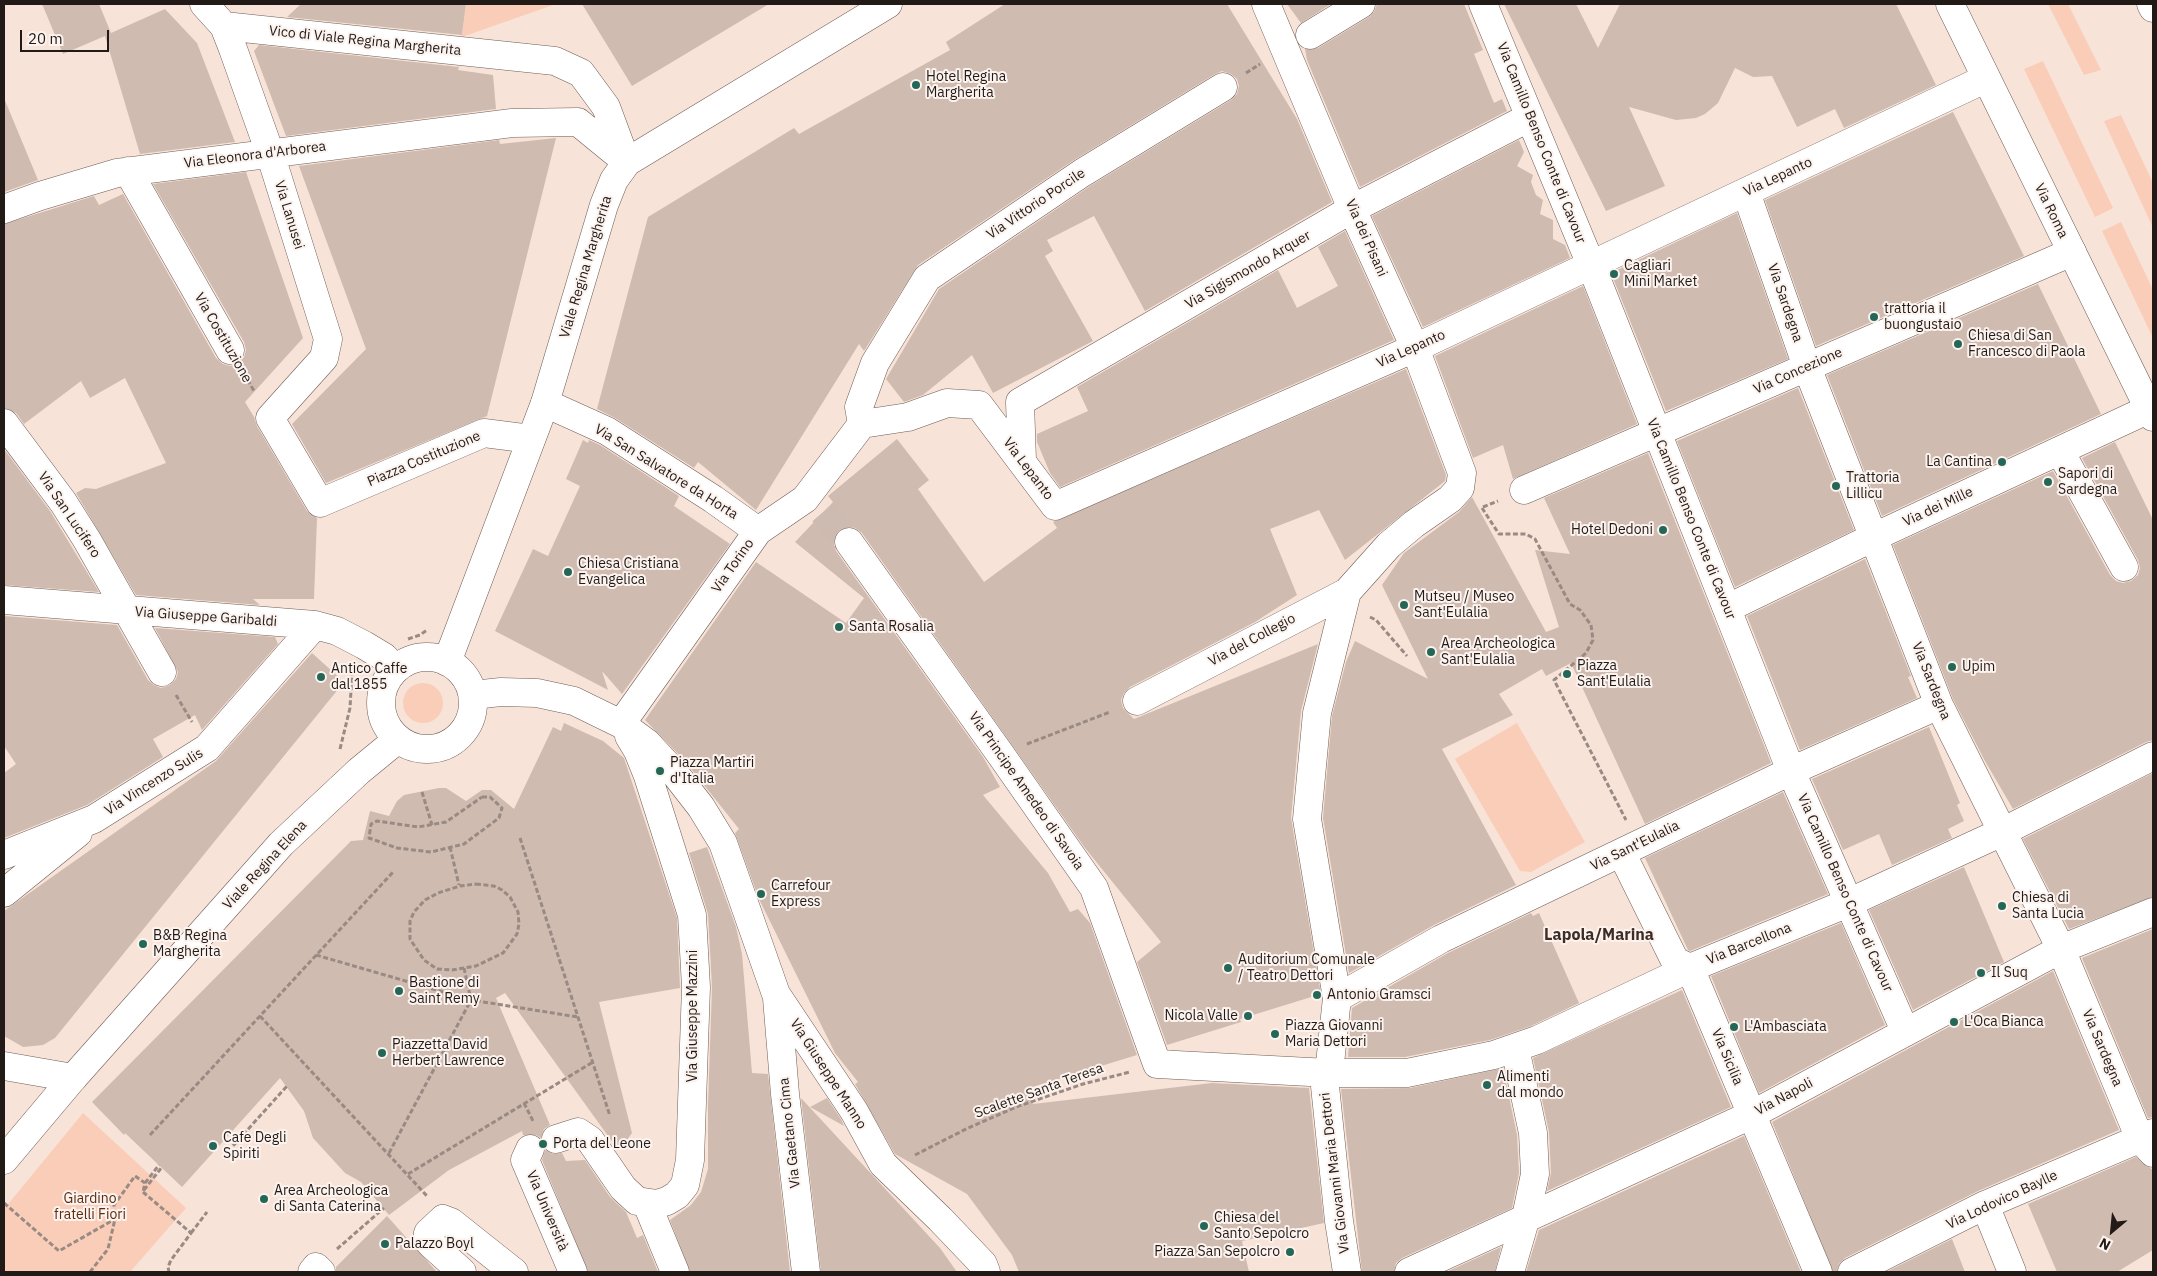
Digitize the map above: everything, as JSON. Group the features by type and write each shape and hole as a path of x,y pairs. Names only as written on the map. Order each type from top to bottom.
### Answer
{"street":[{"name":"Via Lanusei","path":"204,4 224,26 270,153 328,339 324,358 270,418"},
{"name":"Viale Regina Margherita","path":"447,662 545,403 604,204 614,180 627,162 888,4"},
{"name":"Via dei Pisani","path":"1266,4 1352,209 1415,348 1462,473"},
{"path":"1310,35 1361,4"},
{"name":"Via Camillo Benso Conte di Cavour","path":"1484,4 1591,266 1791,770 1905,1031"},
{"name":"Via Roma","path":"1950,4 1985,79 2151,413"},
{"path":"2151,4 2153,8"},
{"name":"Vico di Viale Regina Margherita","path":"224,26 556,61 581,73 606,107 627,162"},
{"name":"Via Lepanto","path":"862,424 908,417 947,403 979,405 1055,506 1415,348 1985,79"},
{"name":"Via Vittorio Porcile","path":"862,424 859,407 875,364 927,278 1082,173 1223,87"},
{"name":"Via Sigismondo Arquer","path":"1022,460 1020,402 1352,209 1530,117"},
{"name":"Via Eleonora d'Arborea","path":"4,209 40,196 128,171 512,124 578,122 627,162"},
{"name":"Via Costituzione","path":"128,171 230,350"},
{"name":"Via Sardegna","path":"1746,192 1807,367 1938,705 2061,949 2149,1141"},
{"name":"Via Concezione","path":"1524,490 1657,434 2072,252"},
{"name":"Via San Salvatore da Horta","path":"545,403 607,431 713,498 758,532"},
{"name":"Via dei Mille","path":"1728,608 1874,537 2060,451 2151,413"},
{"name":"Piazza Costituzione","path":"270,418 320,503 484,433 531,438"},
{"name":"Via San Lucifero","path":"4,423 63,502 162,672"},
{"name":"Via Torino","path":"621,724 758,532 814,506 862,424"},
{"path":"2060,451 2124,567"},
{"name":"Via del Collegio","path":"1137,701 1346,599 1389,545 1414,524 1450,500 1460,488 1462,473"},
{"name":"Via Principe Amedeo di Savoia","path":"849,542 1001,754 1094,888 1157,1064"},
{"path":"1157,1064 1328,1073 1337,998 1307,819 1316,713 1346,599"},
{"name":"Via Giuseppe Garibaldi","path":"4,600 316,624 337,631 364,645 384,657 396,669"},
{"name":"Via Vincenzo Sulis","path":"4,855 94,819 207,748 316,624"},
{"path":"424,656 440,658 447,662 465,677 472,694 472,715 468,725 453,741 440,747 425,749 406,745 398,739 386,724 381,706 381,696 386,681 396,669 414,658 424,656"},
{"path":"472,694 501,692 537,693 574,701 621,724"},
{"name":"Via Sant'Eulalia","path":"1337,998 1441,940 1791,770 1938,705"},
{"name":"Via Giuseppe Manno","path":"621,724 648,743 673,771 701,807 723,843 776,994 854,1111 883,1164 940,1219 982,1264 986,1272"},
{"name":"Via Giuseppe Mazzini","path":"621,724 638,750 648,776 692,915 696,987 689,1172 685,1185 677,1195 657,1204 647,1204"},
{"name":"Viale Regina Elena","path":"4,1160 73,1078 281,844 359,771 398,739"},
{"name":"Via Barcellona","path":"1328,1073 1407,1073 1494,1055 1537,1040 1690,968 1848,903 2002,832 2153,756"},
{"path":"4,893 94,819"},
{"name":"Via Sicilia","path":"1631,849 1675,961 1690,968 1818,1272"},
{"name":"Via Napoli","path":"1409,1272 1751,1114 2061,949 2153,912"},
{"name":"Via Gaetano Cima","path":"776,994 785,1094 806,1272"},
{"path":"1510,1272 1526,1217 1535,1174 1533,1133 1515,1048"},
{"path":"4,1066 73,1078"},
{"name":"Via Giovanni Maria Dettori","path":"1328,1073 1325,1086 1339,1221 1347,1272"},
{"path":"540,1138 578,1132 590,1140 629,1195 647,1204 675,1272"},
{"name":"Via Università","path":"540,1138 525,1160 573,1272"},
{"name":"Via Lodovico Baylle","path":"1852,1272 1985,1205 2149,1141"},
{"path":"1985,1205 2012,1272"},
{"path":"462,1272 430,1244 427,1238 428,1233 443,1219 451,1222 514,1272"}],"path":[{"path":"1223,87 1286,48"},
{"name":"Via Costituzione","path":"230,350 270,418"},
{"path":"1482,508 1499,534 1526,534 1535,539 1570,604 1580,610 1591,625 1593,640 1586,654 1554,680 1631,849"},
{"path":"1346,599 1376,620 1407,656"},
{"path":"162,672 207,748"},
{"path":"1001,754 1137,701"},
{"path":"422,792 432,825"},
{"path":"482,797 490,798 502,808 499,818 464,844 431,852 397,848 369,838 371,824 377,822 404,827 432,825 446,822 482,797"},
{"path":"520,838 610,1116"},
{"path":"450,847 460,886"},
{"path":"150,1135 394,871"},
{"path":"476,884 502,890 515,903 519,924 517,934 503,953 476,966 464,968 437,969 424,960 414,948 409,931 410,921 417,907 438,893 460,886 476,884"},
{"path":"316,955 472,1000 578,1017"},
{"path":"389,1154 472,1000 464,968"},
{"path":"260,1016 422,1189"},
{"path":"408,1174 593,1062"},
{"name":"Scalette Santa Teresa","path":"912,1156 1016,1107 1083,1084 1157,1064"},
{"path":"223,1157 286,1086"},
{"path":"524,1103 540,1138"},
{"path":"160,1166 142,1192 145,1183 160,1166"},
{"path":"90,1272 108,1249 115,1218 114,1205 135,1176 145,1183"},
{"path":"142,1192 187,1227 191,1233"},
{"path":"4,1203 59,1251 115,1218"},
{"path":"316,1271 384,1208"},
{"path":"169,1272 168,1267 171,1260 208,1212"}],"green space":[{"path":"466,4 556,4 462,37"},
{"path":"2048,4 2068,4 2101,70 2084,75"},
{"path":"2043,61 2113,208 2095,217 2024,69"},
{"path":"2121,115 2153,183 2153,228 2104,121"},
{"path":"2121,222 2153,290 2153,338 2102,231"},
{"path":"419,683 427,683 434,686 440,692 443,703 440,714 434,720 427,723 419,723 412,720 406,714 403,707 403,699 406,692 412,686"},
{"path":"1517,723 1585,842 1531,872 1520,871 1455,759"},
{"name":"Giardino fratelli Fiori","path":"83,1113 186,1208 130,1272 4,1272 4,1209"}],"building":[{"path":"42,4 99,4 111,33 165,9 197,43 235,142 140,154 105,36 63,54"},
{"path":"301,4 466,4 462,35 287,17"},
{"path":"582,4 769,4 632,86"},
{"path":"1005,4 1227,4 1297,119 1332,202 1145,311 1094,216 1047,240 1053,251 1045,256 1093,341 993,393 972,355 923,395 904,402 886,379 939,289 1090,186 1231,100 1237,94 1239,86 1237,79 1231,74 1222,71 1074,160 918,265 864,351 859,344 756,510 698,462 694,468 615,418 597,409 648,217 794,128 799,134 950,50 946,42"},
{"path":"1287,4 1331,4 1301,23"},
{"path":"1377,4 1464,4 1483,50 1474,54 1494,103 1502,99 1507,111 1360,187 1307,60 1305,49 1318,48 1369,17 1374,12"},
{"path":"1504,4 1576,4 1598,48 1620,4 1896,4 1936,85 1844,128 1835,109 1797,127 1772,76 1753,77 1735,68 1718,103 1705,114 1696,118 1676,120 1629,107 1665,186 1606,211"},
{"path":"259,45 459,67 458,70 493,75 496,109 286,136 254,51"},
{"path":"4,98 38,180 4,192"},
{"path":"1953,112 2024,256 1816,346 1765,200"},
{"path":"556,138 487,416 326,483 292,424 366,349 299,166 499,140 500,144"},
{"path":"1519,140 1524,152 1517,166 1533,175 1531,182 1536,195 1543,200 1540,214 1553,220 1553,239 1565,245 1570,258 1423,327 1372,216"},
{"path":"246,172 303,338 245,402 307,511 317,518 314,599 253,599 260,605 136,595 76,493 85,488 96,489 166,463 125,378 90,398 81,381 24,424 16,413 4,408 4,224 94,196 99,205 123,194 216,358 223,364 230,366 238,363 244,357 246,350 244,342 153,184"},
{"path":"1737,213 1788,359 1666,411 1611,273"},
{"path":"1345,231 1394,340 1060,487 1050,473 1037,442 1037,434 1088,411 1077,387 1278,270 1297,308 1338,286 1318,247"},
{"path":"2038,284 2101,414 1882,516 1827,375"},
{"path":"1583,286 1637,424 1513,479 1503,445 1473,458 1435,356"},
{"path":"1406,369 1446,475 1445,481 1345,560 1319,510 1270,529 1297,595 1255,622 1130,687 1124,693 1121,700 1123,708 1134,719 1318,644 1301,711 1291,818 1321,994 1240,1019 1241,1022 1167,1045 1137,962 1161,942 1085,848 862,533 855,528 847,527 840,530 835,536 834,544 836,551 983,757 1000,787 983,795 1048,873 1070,912 1078,909 1090,923 1137,1055 1029,1088 1033,1104 1212,1083 1309,1088 1324,1223 1242,1241 1249,1272 1019,1272 1012,1255 967,1194 895,1154 855,1084 858,1082 835,1053 759,899 735,833 739,829 684,760 645,720 756,562 846,623 864,598 795,542 833,502 828,496 897,439 929,480 918,489 984,582 1057,528 1053,522"},
{"path":"1798,388 1854,530 1735,587 1677,441"},
{"path":"583,440 588,443 589,440 600,445 679,496 674,506 730,544 622,694 602,671 608,690 495,631 533,549 548,556 580,486 566,479"},
{"path":"2115,442 2153,520 2153,740 2013,809 1985,761 1953,699 1893,545 2053,471 2110,575 2116,581 2123,583 2131,581 2138,575 2140,568 2138,560 2082,458"},
{"path":"4,449 50,511 99,592 4,585"},
{"path":"1648,453 1771,763 1645,824 1571,663 1546,676 1542,669 1499,694 1513,715 1442,749 1516,885 1434,925 1349,973 1323,818 1332,716 1346,662 1355,641 1428,679 1382,585 1404,553 1459,512 1472,497 1546,632 1559,627 1535,550 1570,554 1544,498"},
{"path":"1865,559 1911,676 1908,677 1917,698 1800,750 1747,616"},
{"path":"4,616 117,625 148,680 161,688 170,685 176,679 178,672 155,628 275,637 278,644 202,730 195,715 153,739 163,757 87,805 4,838 4,773 16,764 4,746"},
{"path":"312,653 344,682 55,1038 43,1045 23,1047 4,1036 4,911 216,761"},
{"name":"Bastione di Saint Remy","path":"564,723 603,741 624,758 677,918 680,988 599,1002 632,1133 627,1140 616,1147 505,993 496,998 550,1125 544,1129 541,1138 536,1135 523,1135 522,1131 449,1170 389,1215 361,1182 345,1173 313,1138 304,1111 280,1078 182,1187 125,1133 124,1135 92,1102 351,841 363,840 370,811 389,816 397,801 404,795 439,788 446,788 466,801 482,790 491,790 514,809 553,727 561,731"},
{"path":"1929,727 1960,803 1957,805 1964,821 1948,829 1952,838 1892,865 1879,834 1843,850 1812,779"},
{"path":"2153,773 2153,897 2069,929 2023,839"},
{"path":"1783,792 1828,894 1690,951 1688,950 1645,858"},
{"path":"707,847 736,927 742,954 752,1073 768,1074 790,1272 690,1272 670,1220 691,1205 701,1192 708,1169 712,987 708,914 689,853"},
{"path":"1964,867 2004,962 1913,1010 1869,910"},
{"path":"1531,913 1533,916 1539,913 1579,1003 1531,1026 1490,1040 1405,1057 1348,1057 1352,1008 1448,953"},
{"path":"1841,923 1885,1025 1759,1093 1711,976"},
{"path":"2153,929 2153,1117 2148,1118 2082,958"},
{"path":"2053,971 2119,1130 1978,1191 1845,1258 1839,1264 1837,1272 1833,1272 1772,1122"},
{"path":"1682,990 1731,1107 1547,1191 1551,1173 1549,1132 1533,1058"},
{"path":"1503,1068 1517,1135 1519,1173 1512,1208 1402,1258 1396,1263 1394,1272 1362,1272 1341,1089 1410,1088"},
{"path":"801,1098 940,1248 957,1272 821,1272"},
{"path":"827,1098 841,1119 844,1126 810,1107"},
{"path":"1744,1136 1801,1272 1526,1272 1539,1230"},
{"path":"545,1150 553,1154 562,1153 566,1161 585,1160 610,1197 626,1212 637,1238 643,1235 658,1272 588,1272 542,1160"},
{"path":"2136,1157 2153,1170 2153,1250 2117,1272 2057,1272 2028,1204"},
{"name":"Palazzo Boyl","path":"387,1216 437,1272 336,1272 336,1267"},
{"path":"1952,1239 1965,1272 1886,1272"},
{"path":"1501,1247 1495,1272 1446,1272"}],"tunnel":[{"path":"823,512 849,542"}],"place":[{"name":"Hotel Regina Margherita","path":"916,85"},
{"name":"Cagliari Mini Market","path":"1614,274"},
{"name":"trattoria il buongustaio","path":"1874,317"},
{"name":"Chiesa di San Francesco di Paola","path":"1958,344"},
{"name":"La Cantina","path":"2002,462"},
{"name":"Sapori di Sardegna","path":"2048,482"},
{"name":"Trattoria Lillicu","path":"1836,486"},
{"name":"Hotel Dedoni","path":"1663,530"},
{"name":"Chiesa Cristiana Evangelica","path":"568,572"},
{"name":"Mutseu / Museo Sant'Eulalia","path":"1404,605"},
{"name":"Santa Rosalia","path":"839,627"},
{"name":"Area Archeologica Sant'Eulalia","path":"1431,652"},
{"name":"Upim","path":"1952,667"},
{"name":"Piazza Sant'Eulalia","path":"1567,674"},
{"name":"Antico Caffe dal 1855","path":"321,677"},
{"name":"Piazza Martiri d'Italia","path":"660,771"},
{"name":"Carrefour Express","path":"761,894"},
{"name":"Chiesa di Santa Lucia","path":"2002,906"},
{"name":"B&B Regina Margherita","path":"143,944"},
{"name":"Auditorium Comunale / Teatro Dettori","path":"1228,968"},
{"name":"Il Suq","path":"1981,973"},
{"name":"Bastione di Saint Remy","path":"399,991"},
{"name":"Antonio Gramsci","path":"1317,995"},
{"name":"Nicola Valle","path":"1248,1016"},
{"name":"L'Oca Bianca","path":"1954,1022"},
{"name":"L'Ambasciata","path":"1734,1027"},
{"name":"Piazza Giovanni Maria Dettori","path":"1275,1034"},
{"name":"Piazzetta David Herbert Lawrence","path":"382,1053"},
{"name":"Alimenti dal mondo","path":"1487,1085"},
{"name":"Porta del Leone","path":"543,1144"},
{"name":"Cafe Degli Spiriti","path":"213,1146"},
{"name":"Area Archeologica di Santa Caterina","path":"264,1199"},
{"name":"Chiesa del Santo Sepolcro","path":"1204,1226"},
{"name":"Palazzo Boyl","path":"385,1244"},
{"name":"Piazza San Sepolcro","path":"1290,1252"}],"district":[{"name":"Lapola/Marina","path":"1599,935"}]}
